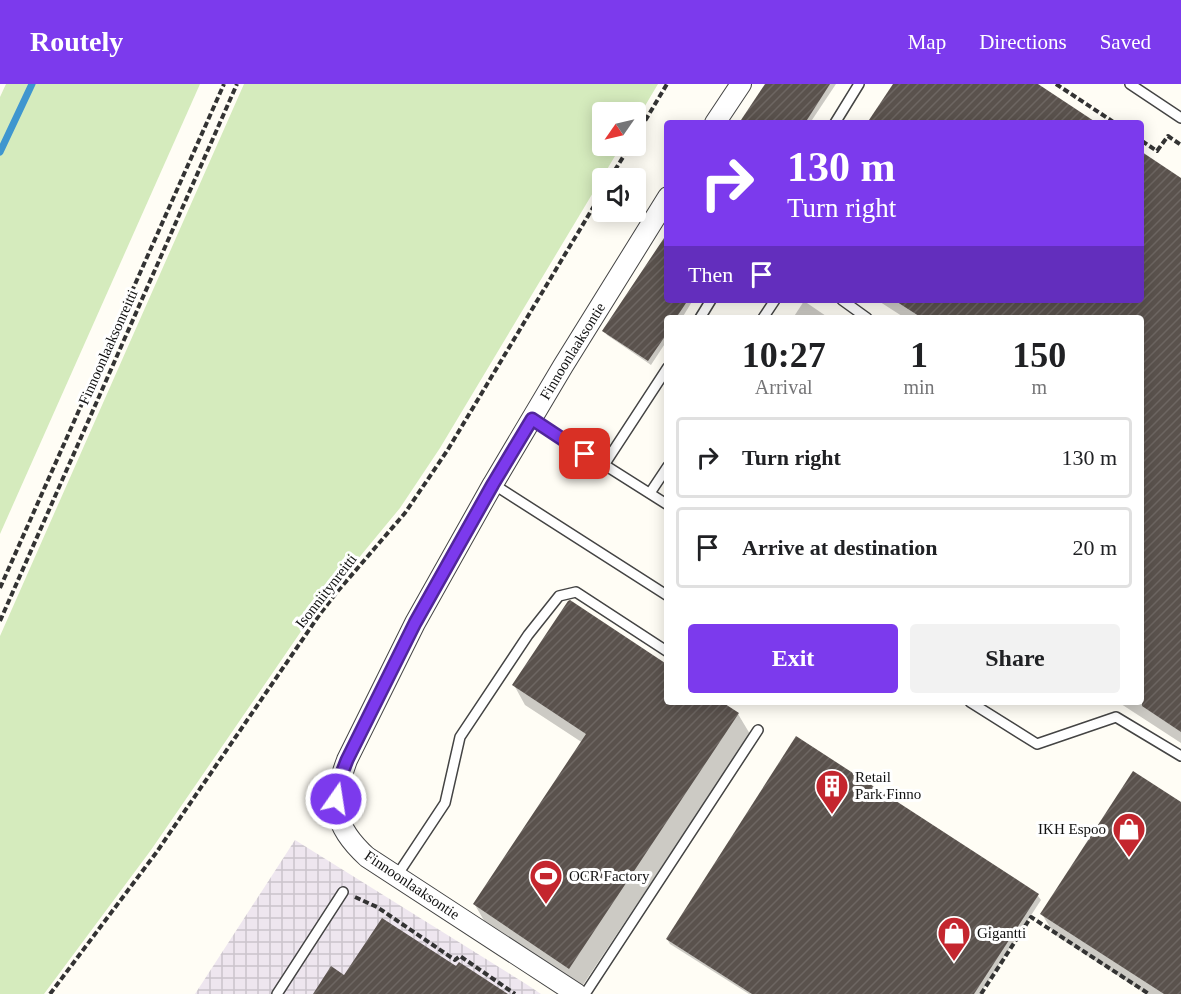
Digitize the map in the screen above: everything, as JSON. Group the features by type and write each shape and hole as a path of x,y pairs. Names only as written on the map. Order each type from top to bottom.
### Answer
{"street":[{"path":"718,120 741,84"},
{"name":"Finnoonlaaksontie","path":"577,994 367,856 343,831 336,799 340,778 347,760 415,623 562,366 664,203"}],"lane":[{"path":"837,120 859,84"},
{"path":"1130,84 1181,118"},
{"path":"846,303 863,315"},
{"path":"604,465 664,373"},
{"path":"532,419 664,502"},
{"path":"650,493 664,472"},
{"path":"493,484 664,593"},
{"path":"396,877 445,803 460,737 528,635 560,596 576,592 664,649"},
{"path":"975,705 1037,744 1116,717 1181,756"},
{"path":"585,994 758,730"},
{"path":"277,994 343,892"}],"path":[{"path":"0,588 224,84"},
{"name":"Finnoonlaaksonreitti","path":"0,621 237,84"},
{"path":"646,119 667,84"},
{"path":"1056,84 1110,120"},
{"path":"1144,142 1157,151 1168,136 1181,145"},
{"name":"Isonniitynreitti","path":"50,994 156,854 320,614 411,504 447,451 592,209"},
{"path":"343,892 377,908 455,960 460,956 515,994"},
{"path":"981,994 1031,917 1149,994"}],"shaded area":[{"path":"295,840 526,984 541,994 195,994"}],"green space":[{"path":"6,84 200,84 0,534 0,97"},
{"path":"244,84 658,84 646,104 646,102 592,102 592,156 615,156 608,168 592,168 592,194 440,448 400,508 315,611 151,850 44,994 0,994 0,636"}],"building":[{"path":"765,84 830,84 807,120 741,120"},
{"path":"893,84 1038,84 1092,120 869,120"},
{"path":"1144,153 1181,178 1181,732 1142,706 1144,705 1144,315 917,315 899,303 1144,303"},
{"path":"664,238 664,303 686,303 678,315 664,315 664,338 648,361 602,331"},
{"path":"570,600 664,662 664,705 727,705 739,713 569,969 473,904 586,734 512,685"},
{"name":"Retail Park Finno","path":"796,736 1039,894 974,994 752,994 666,939"},
{"name":"IKH Espoo","path":"1133,771 1181,802 1181,994 1164,994 1040,914"},
{"path":"382,918 456,966 459,962 508,994 313,994 331,966 344,975"}],"waterway":[{"path":"0,152 32,84"}],"place":[{"name":"Retail Park Finno","path":"832,815"},
{"name":"IKH Espoo","path":"1129,858"},
{"name":"OCR Factory","path":"546,905"},
{"name":"Gigantti","path":"954,962"}],"route":[{"path":"336,799 340,778 347,760 415,623 532,419 585,454"}]}
